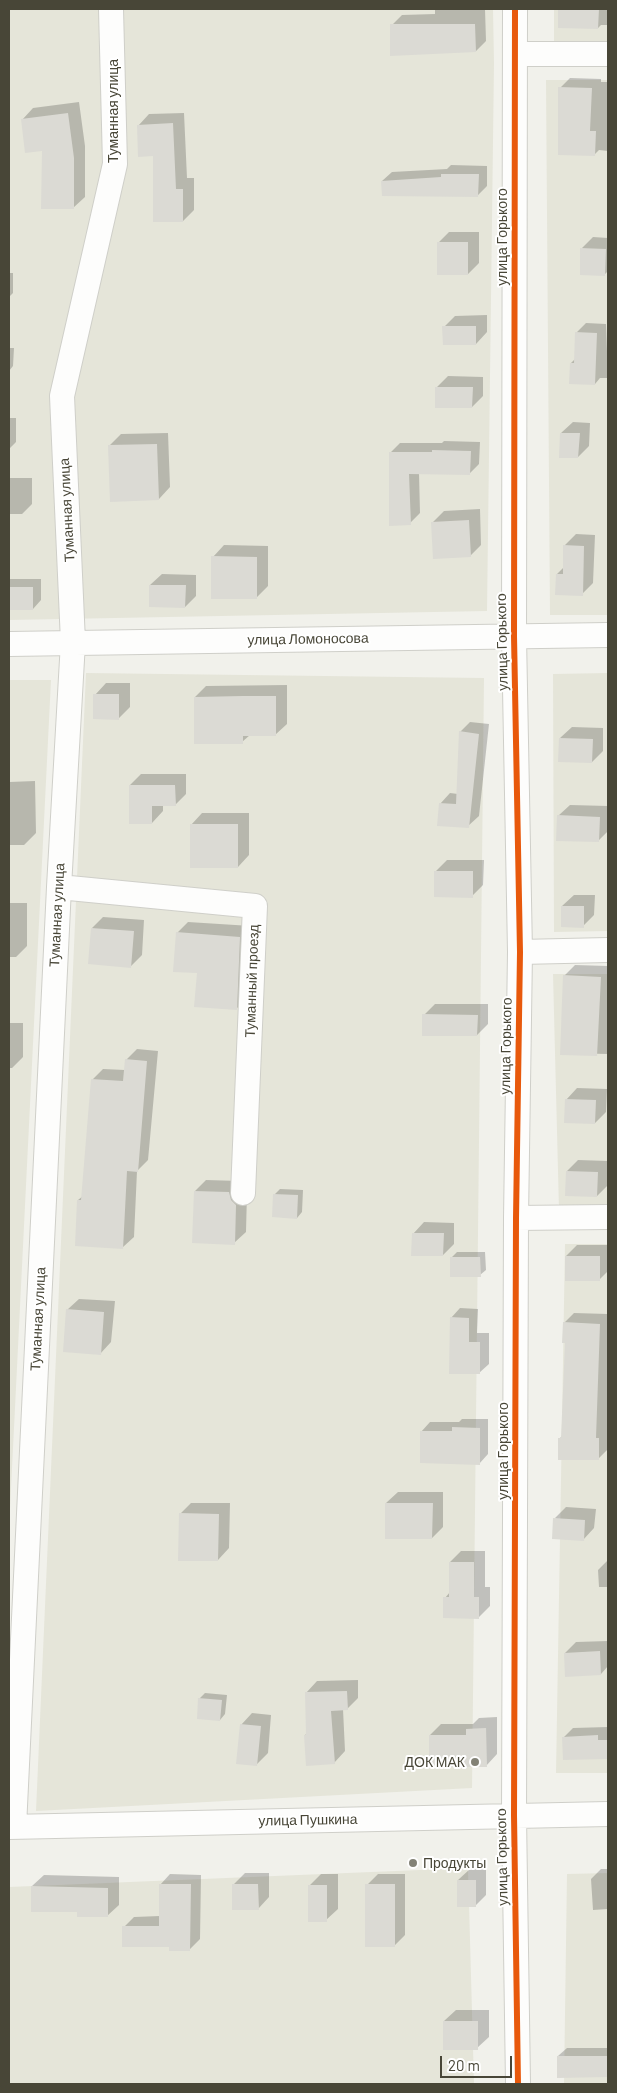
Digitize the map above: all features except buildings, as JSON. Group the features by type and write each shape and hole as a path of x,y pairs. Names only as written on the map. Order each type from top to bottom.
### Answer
{"street":[{"name":"Туманная улица","path":"12,1827 73,642 62,396 114,164 111,9"},
{"name":"улица Горького","path":"515,9 514,636 520,952 516,1218 514,1815 518,2084"},
{"path":"515,54 608,54"},
{"name":"улица Ломоносова","path":"9,644 608,635"},
{"name":"Туманный проезд","path":"59,887 255,906 244,1193"},
{"path":"520,952 608,950"},
{"path":"516,1218 608,1218"},
{"name":"улица Пушкина","path":"12,1827 608,1814"}],"shaded area":[{"path":"9,9 493,9 494,63 487,611 9,620"},
{"path":"554,9 608,9 608,42 554,42"},
{"path":"546,80 608,80 608,615 550,615"},
{"path":"86,673 484,678 472,1788 36,1811"},
{"path":"608,673 608,931 554,932 553,674"},
{"path":"9,680 51,680 9,1529"},
{"path":"553,974 608,974 608,1209 559,1210"},
{"path":"565,1244 608,1244 608,1773 556,1773"},
{"path":"468,1868 474,2084 9,2084 9,1887"},
{"path":"608,1873 608,2084 564,2084 567,1874"}],"cycle path":[{"path":"515,9 514,636 520,952 516,1218 514,1815 518,2084"}],"place":[{"name":"ДОК МАК","path":"475,1762"},
{"name":"Продукты","path":"413,1863"}]}
